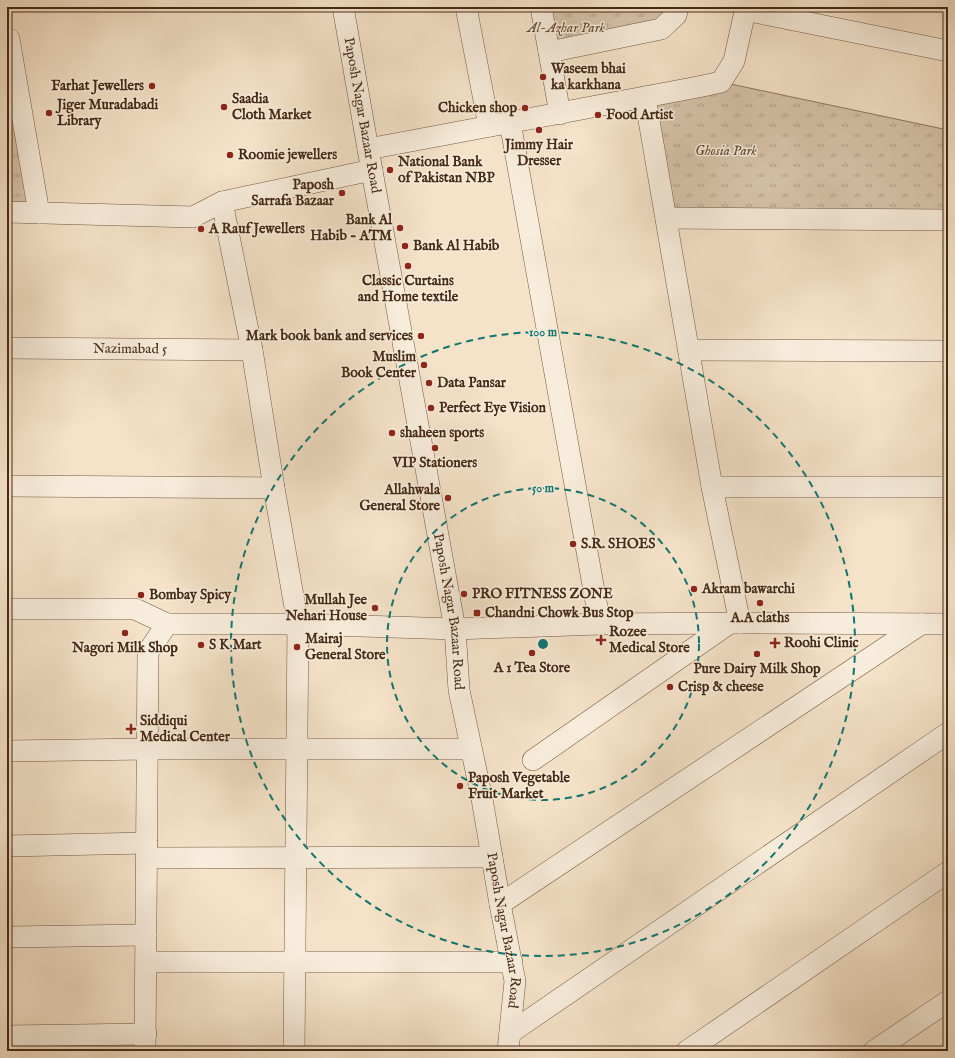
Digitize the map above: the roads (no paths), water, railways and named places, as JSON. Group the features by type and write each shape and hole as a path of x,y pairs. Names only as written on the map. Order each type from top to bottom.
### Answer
{"street":[{"name":"Paposh Nagar Bazaar Road","path":"343,7 455,629 459,690 482,799 500,904 512,962 515,981 509,1042"},
{"path":"466,7 489,126"},
{"path":"541,7 560,114"},
{"path":"549,52 662,29 676,15 678,7"},
{"path":"368,149 560,114 721,82 734,61 746,8 948,51"},
{"path":"7,38 9,39 39,213"},
{"path":"645,97 735,623"},
{"path":"510,122 600,624"},
{"path":"7,212 193,217 222,202 372,170"},
{"path":"222,202 252,350 298,624 294,1051"},
{"path":"666,218 948,220"},
{"name":"Nazimabad 5","path":"7,348 252,350"},
{"path":"688,350 948,351"},
{"path":"7,486 274,488"},
{"path":"712,487 948,488"},
{"path":"7,610 135,609 167,624 298,624 455,629 600,624 948,624"},
{"path":"533,760 735,623"},
{"path":"7,1036 146,1043 148,652 167,624"},
{"path":"500,904 921,624"},
{"path":"509,1042 948,733"},
{"path":"7,751 148,749 471,749"},
{"path":"7,846 147,850 296,858 492,857"},
{"path":"687,1051 948,872"},
{"path":"7,937 146,935"},
{"path":"146,962 512,962"},
{"path":"874,1051 948,1001"}],"place":[{"name":"Waseem bhai ka karkhana","path":"543,77"},
{"name":"Farhat Jewellers","path":"152,86"},
{"name":"Saadia Cloth Market","path":"224,107"},
{"name":"Chicken shop","path":"525,108"},
{"name":"Jiger Muradabadi Library","path":"49,113"},
{"name":"Food Artist","path":"598,115"},
{"name":"Jimmy Hair Dresser","path":"539,130"},
{"name":"Roomie jewellers","path":"230,155"},
{"name":"National Bank of Pakistan NBP","path":"390,170"},
{"name":"Paposh Sarrafa Bazaar","path":"342,193"},
{"name":"Bank Al Habib - ATM","path":"400,228"},
{"name":"A Rauf Jewellers","path":"201,229"},
{"name":"Bank Al Habib","path":"405,246"},
{"name":"Classic Curtains and Home textile","path":"408,266"},
{"name":"Mark book bank and services","path":"421,336"},
{"name":"Muslim Book Center","path":"424,365"},
{"name":"Data Pansar","path":"429,383"},
{"name":"Perfect Eye Vision","path":"431,408"},
{"name":"shaheen sports","path":"392,433"},
{"name":"VIP Stationers","path":"435,448"},
{"name":"Allahwala General Store","path":"448,498"},
{"name":"S.R. SHOES","path":"573,544"},
{"name":"Akram bawarchi","path":"694,589"},
{"name":"PRO FITNESS ZONE","path":"464,594"},
{"name":"Bombay Spicy","path":"141,595"},
{"name":"A.A claths","path":"760,603"},
{"name":"Mullah Jee Nehari House","path":"375,608"},
{"name":"Chandni Chowk Bus Stop","path":"477,613"},
{"name":"Nagori Milk Shop","path":"125,633"},
{"name":"Rozee Medical Store","path":"601,640"},
{"name":"Roohi Clinic","path":"775,643"},
{"name":"S K Mart","path":"201,645"},
{"name":"Mairaj General Store","path":"297,647"},
{"name":"A 1 Tea Store","path":"532,653"},
{"name":"Pure Dairy Milk Shop","path":"757,654"},
{"name":"Crisp & cheese","path":"670,687"},
{"name":"Siddiqui Medical Center","path":"131,729"},
{"name":"Paposh Vegetable Fruit Market","path":"460,786"}],"park label":[{"name":"Al-Azhar Park","path":"566,28"},
{"name":"Ghosia Park","path":"726,151"}]}
